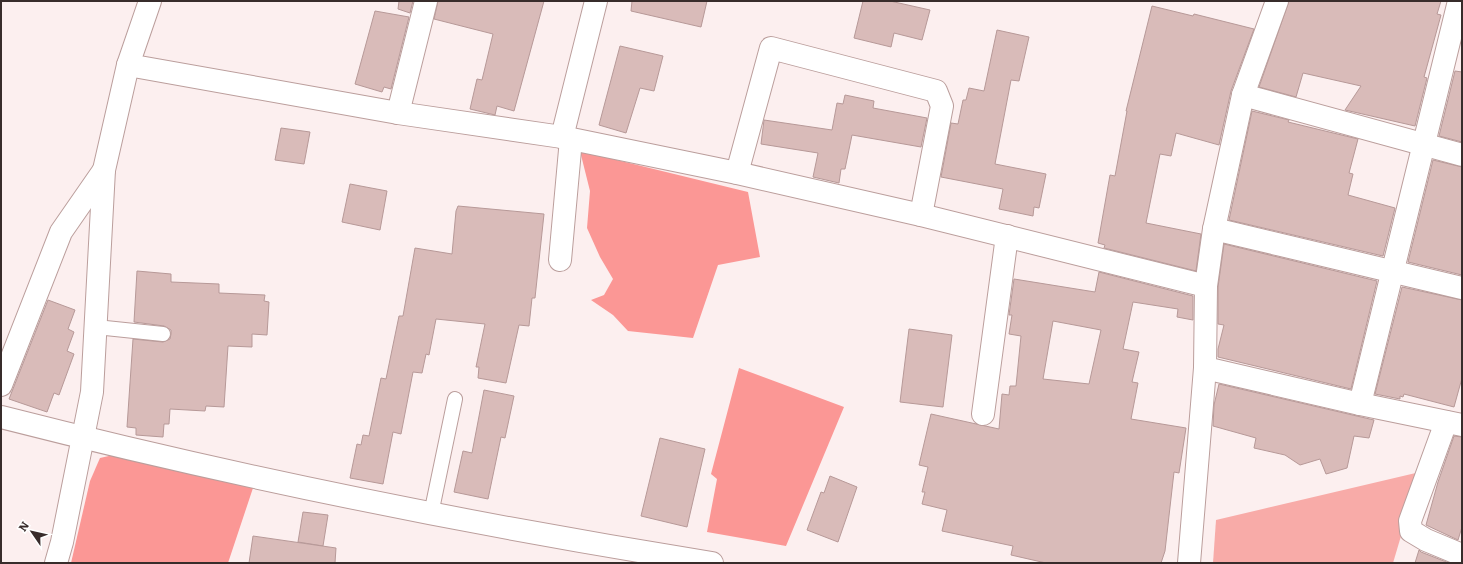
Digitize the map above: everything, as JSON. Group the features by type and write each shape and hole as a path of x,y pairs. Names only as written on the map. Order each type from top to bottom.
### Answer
{"street":[{"path":"56,563 62,542 92,392 104,170 128,65 150,1"},
{"path":"398,113 426,1"},
{"path":"560,260 567,138 596,1"},
{"path":"1189,563 1205,368 1206,286 1214,229 1243,95 1277,1"},
{"path":"1360,404 1391,271 1459,11"},
{"path":"737,173 771,48 936,91 942,106 921,215"},
{"path":"128,65 398,113 567,138 737,173 921,215 1206,286"},
{"path":"1243,95 1462,155"},
{"path":"1,385 61,232 104,170"},
{"path":"1214,229 1462,288"},
{"path":"983,414 1007,236"},
{"path":"1205,368 1360,404 1454,423 1410,521 1411,531 1426,540 1462,555"},
{"path":"1,417 83,438 375,503 586,543 712,563"}],"lane":[{"path":"96,327 163,334"},
{"path":"432,514 455,399"}],"shaded area":[{"path":"580,151 748,192 760,257 718,265 693,338 628,331 613,315 591,300 604,295 613,279 600,257 587,228 590,191"},
{"path":"739,368 844,407 786,546 707,532 717,479 711,474"},
{"path":"122,453 253,488 228,563 71,563 90,481 100,458"},
{"path":"1420,472 1393,563 1213,563 1216,520"}],"building":[{"path":"399,1 413,1 410,13 398,9"},
{"path":"438,1 544,1 514,111 497,106 495,115 470,109 477,79 482,80 493,34 434,19"},
{"path":"632,1 707,1 701,27 631,11"},
{"path":"863,1 890,1 930,10 922,40 894,33 891,47 854,38"},
{"path":"1289,1 1441,1 1437,14 1441,15 1424,77 1427,78 1415,126 1345,110 1361,86 1303,73 1296,97 1259,87"},
{"path":"1152,6 1193,16 1194,14 1254,29 1231,91 1219,145 1176,133 1171,156 1160,154 1146,223 1201,234 1196,271 1104,248 1105,245 1098,243 1110,175 1115,176 1126,111"},
{"path":"375,11 409,17 391,89 384,87 382,92 355,84"},
{"path":"997,30 1029,37 1019,81 1011,80 995,164 1046,174 1039,208 1034,207 1033,216 999,209 1003,189 941,177 951,123 958,124 963,100 966,100 969,88 984,91"},
{"path":"620,46 663,56 654,91 640,88 626,133 599,125"},
{"path":"1455,71 1462,72 1462,142 1439,136"},
{"path":"845,95 874,101 873,108 927,118 921,147 852,135 845,169 841,169 839,183 813,177 818,153 761,144 764,120 832,130 837,103 843,104"},
{"path":"1252,111 1289,120 1288,122 1358,139 1349,173 1353,174 1348,195 1395,208 1383,256 1229,220"},
{"path":"281,128 310,132 304,164 275,160"},
{"path":"1433,160 1462,167 1462,275 1408,262"},
{"path":"350,184 387,191 380,230 342,222"},
{"path":"458,206 544,214 535,298 532,298 529,326 519,325 506,383 478,378 479,367 476,367 485,324 436,319 429,355 426,354 422,373 413,372 401,434 393,432 383,484 350,478 357,444 361,445 363,435 369,436 381,378 386,379 399,316 403,316 415,248 452,254 456,211"},
{"path":"1224,244 1377,281 1351,389 1218,357 1218,349 1224,325 1218,324 1218,287"},
{"path":"137,271 171,274 171,282 219,284 219,293 265,295 264,301 269,302 267,335 252,334 252,347 228,346 224,407 206,406 205,411 170,409 169,424 164,424 163,437 136,435 136,428 127,427 133,339 163,342 170,339 171,334 171,330 164,326 134,322"},
{"path":"1099,272 1193,296 1193,320 1177,317 1178,309 1133,302 1123,349 1139,352 1132,382 1138,383 1131,419 1186,428 1179,473 1174,472 1165,551 1161,563 1046,563 1011,555 1013,546 942,531 947,510 922,504 925,492 922,492 928,467 919,465 931,414 999,429 1002,394 1009,395 1010,386 1016,386 1021,336 1009,334 1012,315 1009,315 1014,279 1095,292","holes":["1053,321 1101,330 1089,384 1043,379"]},
{"path":"1402,287 1462,300 1462,378 1454,407 1404,394 1403,397 1400,396 1400,399 1375,394"},
{"path":"48,300 75,310 68,329 74,332 67,351 74,354 59,395 54,393 47,412 9,399"},
{"path":"909,329 952,335 943,407 900,402"},
{"path":"1219,384 1374,420 1369,438 1354,436 1347,468 1326,474 1320,459 1300,465 1285,455 1254,448 1256,438 1213,426 1214,405"},
{"path":"484,390 514,396 505,438 501,437 488,499 454,492 463,451 472,453"},
{"path":"1454,436 1462,437 1462,527 1458,540 1426,525 1438,482"},
{"path":"660,438 705,449 687,527 641,516"},
{"path":"830,476 857,487 838,542 807,530 821,492 824,493"},
{"path":"303,512 328,515 323,546 298,542"},
{"path":"253,536 336,548 335,563 249,563"},
{"path":"1419,550 1421,552 1449,563 1415,563"}]}
